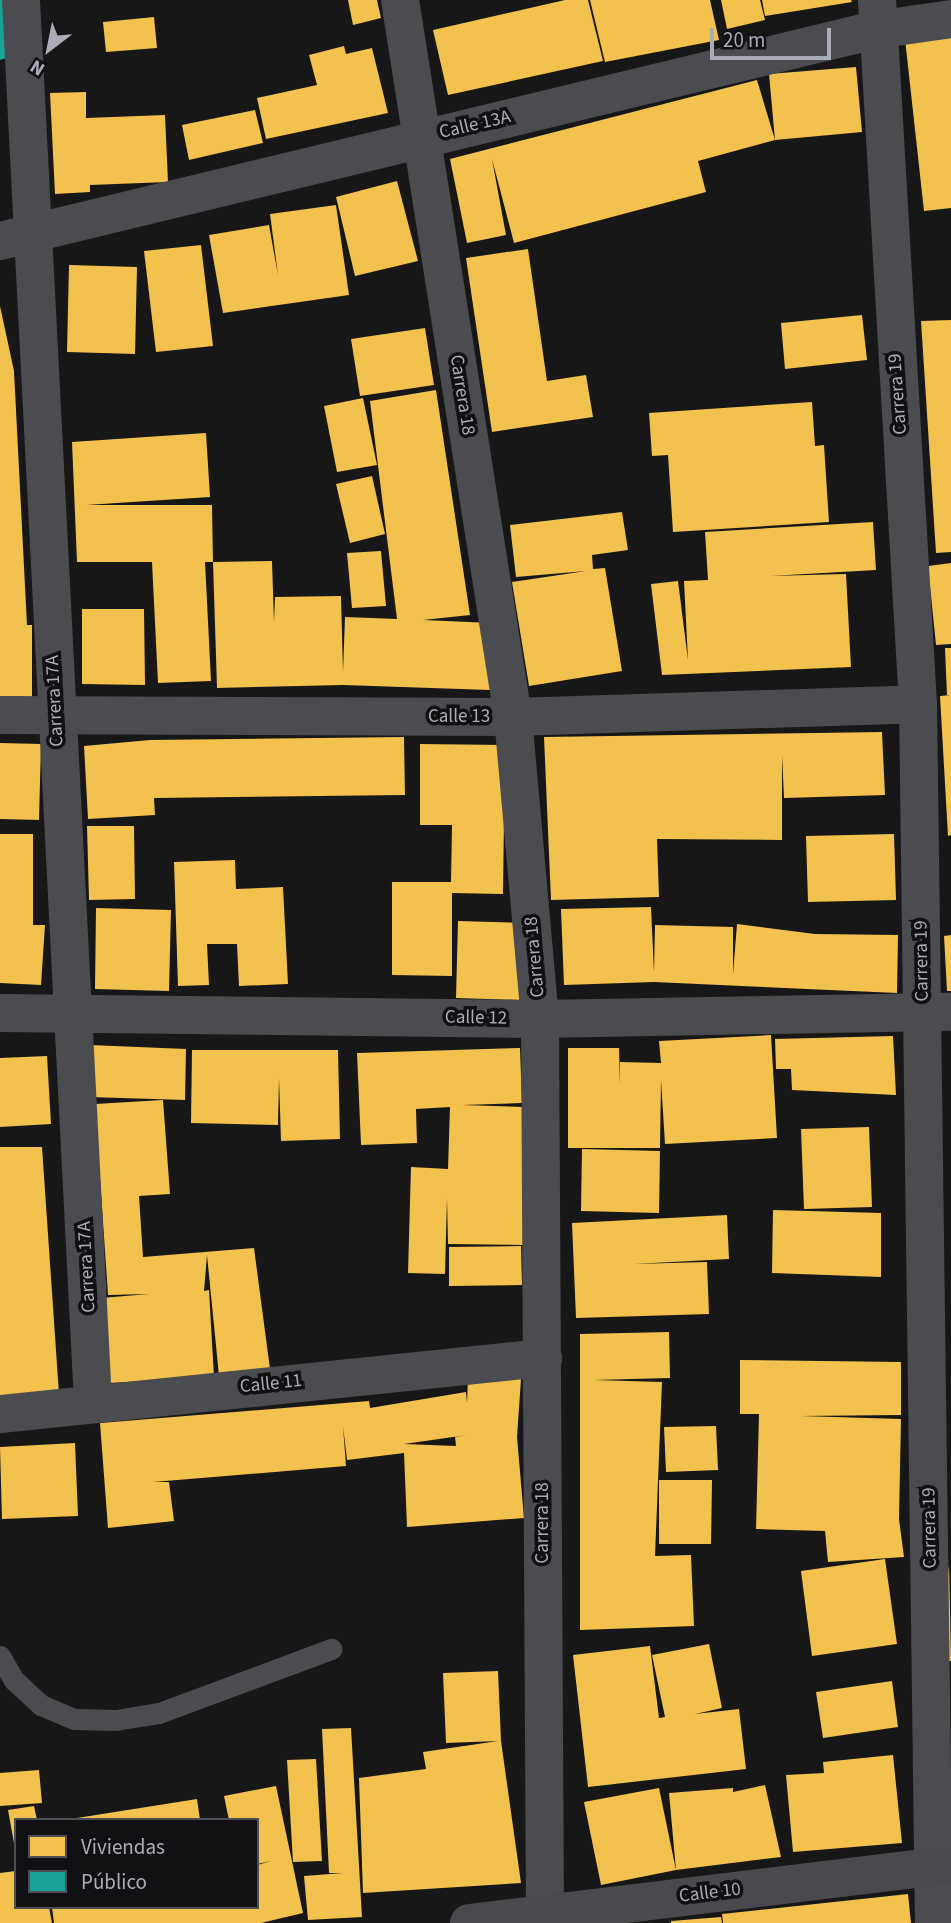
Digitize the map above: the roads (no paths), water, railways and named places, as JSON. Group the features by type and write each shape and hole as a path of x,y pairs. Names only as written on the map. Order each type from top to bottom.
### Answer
{"main road":[{"name":"Calle 10","path":"469,1923 545,1918 942,1867"}],"street":[{"name":"Carrera 17A","path":"21,0 15,237 56,716 75,1014 93,1401"},
{"name":"Carrera 18","path":"400,0 513,717 541,1018 545,1918"},
{"name":"Calle 13A","path":"15,237 421,138 876,15 951,19"},
{"name":"Carrera 19","path":"876,15 937,1013 942,1867 934,1923"},
{"name":"Calle 13","path":"0,715 513,717 918,704"},
{"name":"Calle 12","path":"0,1013 541,1018 937,1013"},
{"name":"Calle 11","path":"0,1414 93,1401 542,1358"}],"lane":[{"path":"0,1656 14,1681 41,1705 74,1719 116,1720 159,1713 331,1649"}]}
